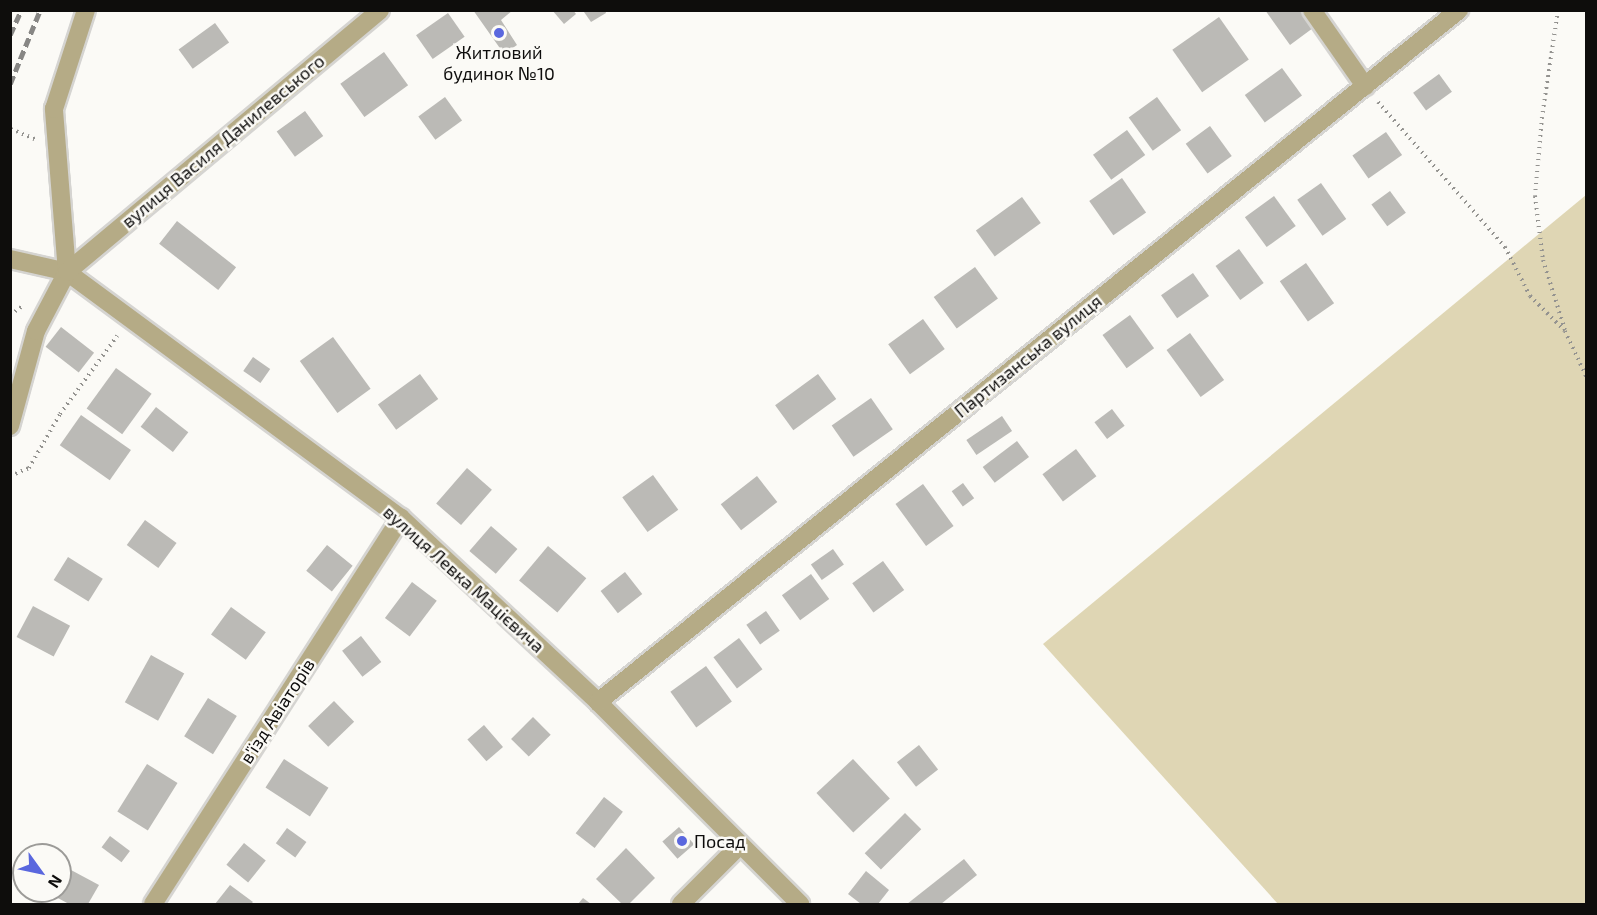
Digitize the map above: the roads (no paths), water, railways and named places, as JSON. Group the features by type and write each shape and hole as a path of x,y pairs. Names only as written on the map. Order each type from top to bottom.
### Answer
{"street":[{"path":"10,426 36,331 67,272 54,109 86,10"},
{"name":"вулиця Василя Данилевського","path":"67,272 380,10"},
{"path":"1312,10 1365,86"},
{"name":"Партизанська вулиця","path":"598,702 1459,10"},
{"path":"10,259 67,272"},
{"name":"вулиця Левка Мацієвича","path":"67,272 401,518 598,702 800,904"},
{"name":"в'їзд Авіаторів","path":"153,904 401,518"},
{"path":"681,904 740,845"}],"railway":[{"path":"10,35 21,10"},
{"path":"10,84 40,10"}],"place":[{"name":"Житловий будинок №10","path":"499,33"},
{"name":"Посад","path":"682,841"}]}
